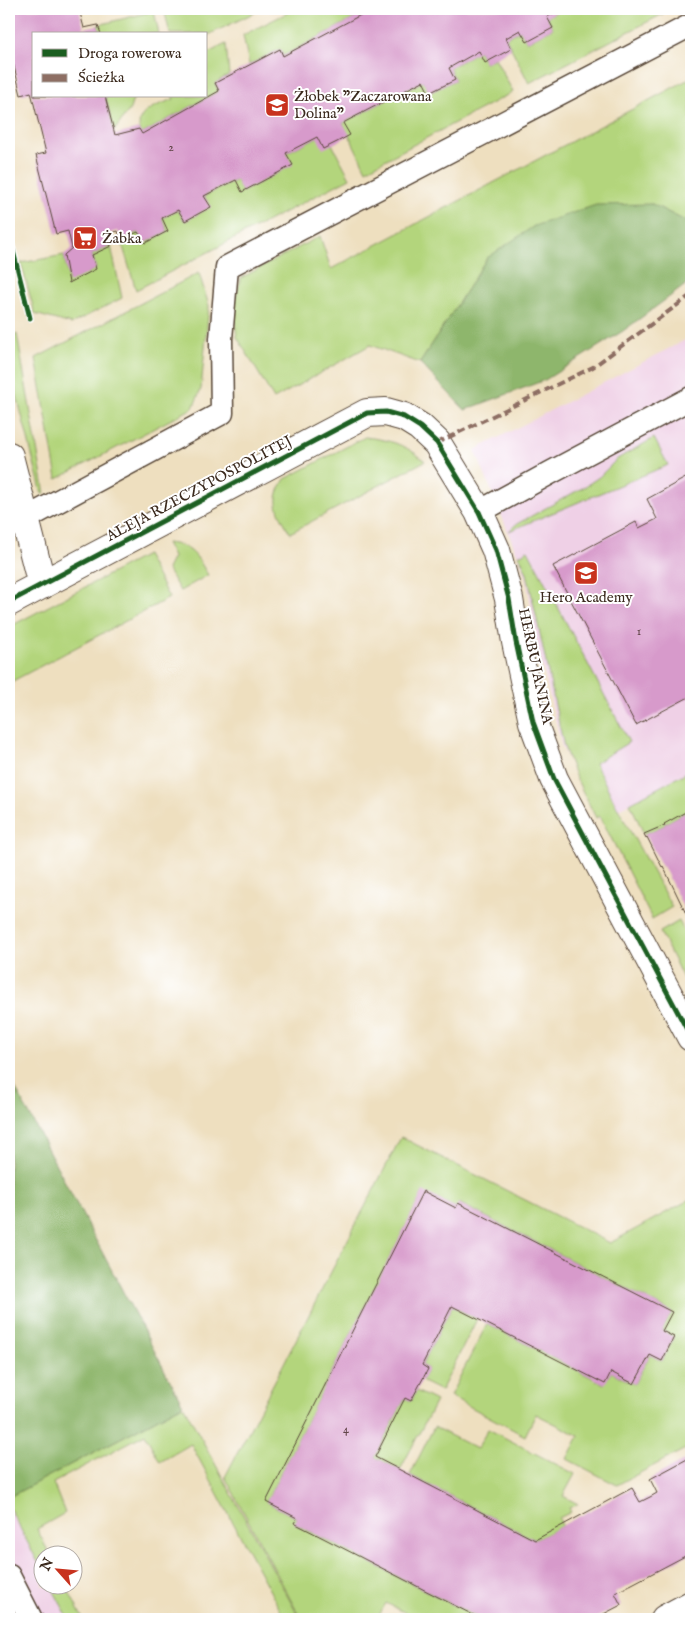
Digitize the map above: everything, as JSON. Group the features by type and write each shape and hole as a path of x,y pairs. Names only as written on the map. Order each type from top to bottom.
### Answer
{"street":[{"name":"ALEJA RZECZYPOSPOLITEJ","path":"9,602 367,413 386,412 404,417"},
{"name":"HERBU JANINA","path":"404,417 420,427 437,443 479,512 498,558 509,599 533,722 554,779 691,1037"},
{"path":"9,456 42,585"},
{"path":"665,1619 691,1605"}],"lane":[{"path":"25,519 222,414 221,339 227,267 691,25"},
{"path":"479,512 691,398"},
{"path":"9,1576 31,1619"}],"shaded area":[{"path":"691,337 691,770 600,819 562,747 538,647 526,576 475,450"},
{"path":"9,1507 32,1551 32,1596 56,1596 69,1619 9,1619"}],"green space":[{"path":"164,9 262,9 208,35 208,32 170,32"},
{"path":"295,9 372,9 283,56 280,49 249,65 243,35"},
{"path":"562,9 661,9 663,14 529,83 506,38 520,30 527,42 553,28 547,17"},
{"path":"154,11 159,32 100,32 98,25"},
{"path":"226,44 229,75 215,83 219,91 208,97 208,53"},
{"path":"479,51 485,63 495,58 513,92 366,170 343,123 423,81 429,93 455,80 449,68"},
{"path":"691,78 691,224 652,204 487,258 420,363 370,345 274,399 237,337 233,307 241,278 320,236 331,269"},
{"path":"106,98 133,98 130,109 114,131"},
{"path":"206,98 142,134 139,126 143,115 148,110 174,99"},
{"path":"317,137 332,144 350,178 136,290 121,240 138,232 145,243 168,231 162,218 178,210 185,221 210,207 204,196 236,180 242,192 292,165 286,153"},
{"path":"652,204 691,224 691,281 623,331 545,380 465,410 420,363 487,258 534,226 596,205"},
{"path":"111,246 122,298 71,324 35,314 21,263 64,255 69,282 96,269 92,255"},
{"path":"199,273 209,306 201,389 193,408 57,479 36,358"},
{"path":"17,334 45,494 42,494 9,365 9,335"},
{"path":"365,437 397,444 411,450 425,461 290,533 277,506 280,487 285,479"},
{"path":"654,438 668,465 509,531 515,525 584,487 599,477 617,459"},
{"path":"166,543 182,546 192,552 208,575 180,591 167,569 173,557"},
{"path":"528,550 629,742 595,763 672,907 652,919 600,816 596,818 576,778 564,747 527,573 519,555"},
{"path":"146,555 169,598 9,683 9,627"},
{"path":"691,770 691,809 665,825 644,834 630,803"},
{"path":"679,921 691,944 691,994 660,932"},
{"path":"9,1076 183,1405 9,1497"},
{"path":"401,1137 610,1243 691,1199 691,1446 617,1485 567,1459 579,1436 536,1414 525,1436 450,1396 487,1324 604,1384 611,1372 634,1384 650,1355 662,1361 674,1337 662,1331 672,1312 459,1203 456,1208 423,1192 266,1502 297,1518 295,1524 481,1619 418,1619 386,1603 377,1619 301,1619 225,1477"},
{"path":"452,1306 477,1319 441,1391 421,1381 428,1369 422,1365"},
{"path":"416,1391 436,1401 400,1470 375,1457 405,1398 411,1401"},
{"path":"183,1405 300,1619 285,1619 191,1444 160,1462 145,1434 53,1483 65,1513 37,1529 46,1546 32,1546 32,1551 9,1507 9,1497"},
{"path":"434,1427 477,1449 488,1429 575,1474 563,1496 578,1504 569,1508 571,1512 559,1518 562,1526 535,1540 410,1475"},
{"path":"56,1596 71,1596 83,1619 69,1619"}],"building":[{"path":"9,9 79,9 84,28 98,25 100,32 32,32 32,96 31,92 21,95 9,46"},
{"path":"372,9 562,9 547,17 553,28 527,42 520,30 506,38 511,49 485,63 479,51 449,68 455,80 429,93 423,81 343,123 350,135 323,149 317,137 286,153 293,165 242,192 236,180 204,196 211,207 185,221 178,210 162,218 168,231 145,243 138,232 121,240 118,231 108,234 111,246 92,255 96,269 69,283 64,255 72,248 68,231 56,234 36,155 46,153 32,98 106,98 115,135 139,129 142,134 219,91 215,83 280,49 283,56"},
{"path":"691,475 691,696 636,725 553,566 636,522 639,528 657,519 647,499"},
{"path":"691,809 691,924 663,866 644,834 665,825"},
{"path":"423,1191 456,1208 458,1203 672,1312 662,1331 674,1337 662,1361 650,1355 634,1384 611,1372 605,1384 452,1306 422,1365 428,1369 411,1401 405,1398 375,1457 535,1540 632,1488 640,1502 650,1497 657,1493 650,1479 691,1457 691,1558 689,1554 615,1593 621,1605 594,1619 481,1619 294,1523 297,1518 266,1502"}],"marked path":[{"path":"437,443 593,367 691,295"}],"cycle path":[{"path":"9,235 30,318"},
{"path":"9,602 367,413 386,412 404,417 420,427 437,443 479,512 496,550 509,599 533,722 554,779 691,1037"}],"place":[{"name":"Żłobek \"Zaczarowana Dolina\"","path":"277,105"},
{"name":"Żabka","path":"85,238"},
{"name":"Hero Academy","path":"586,573"}]}
